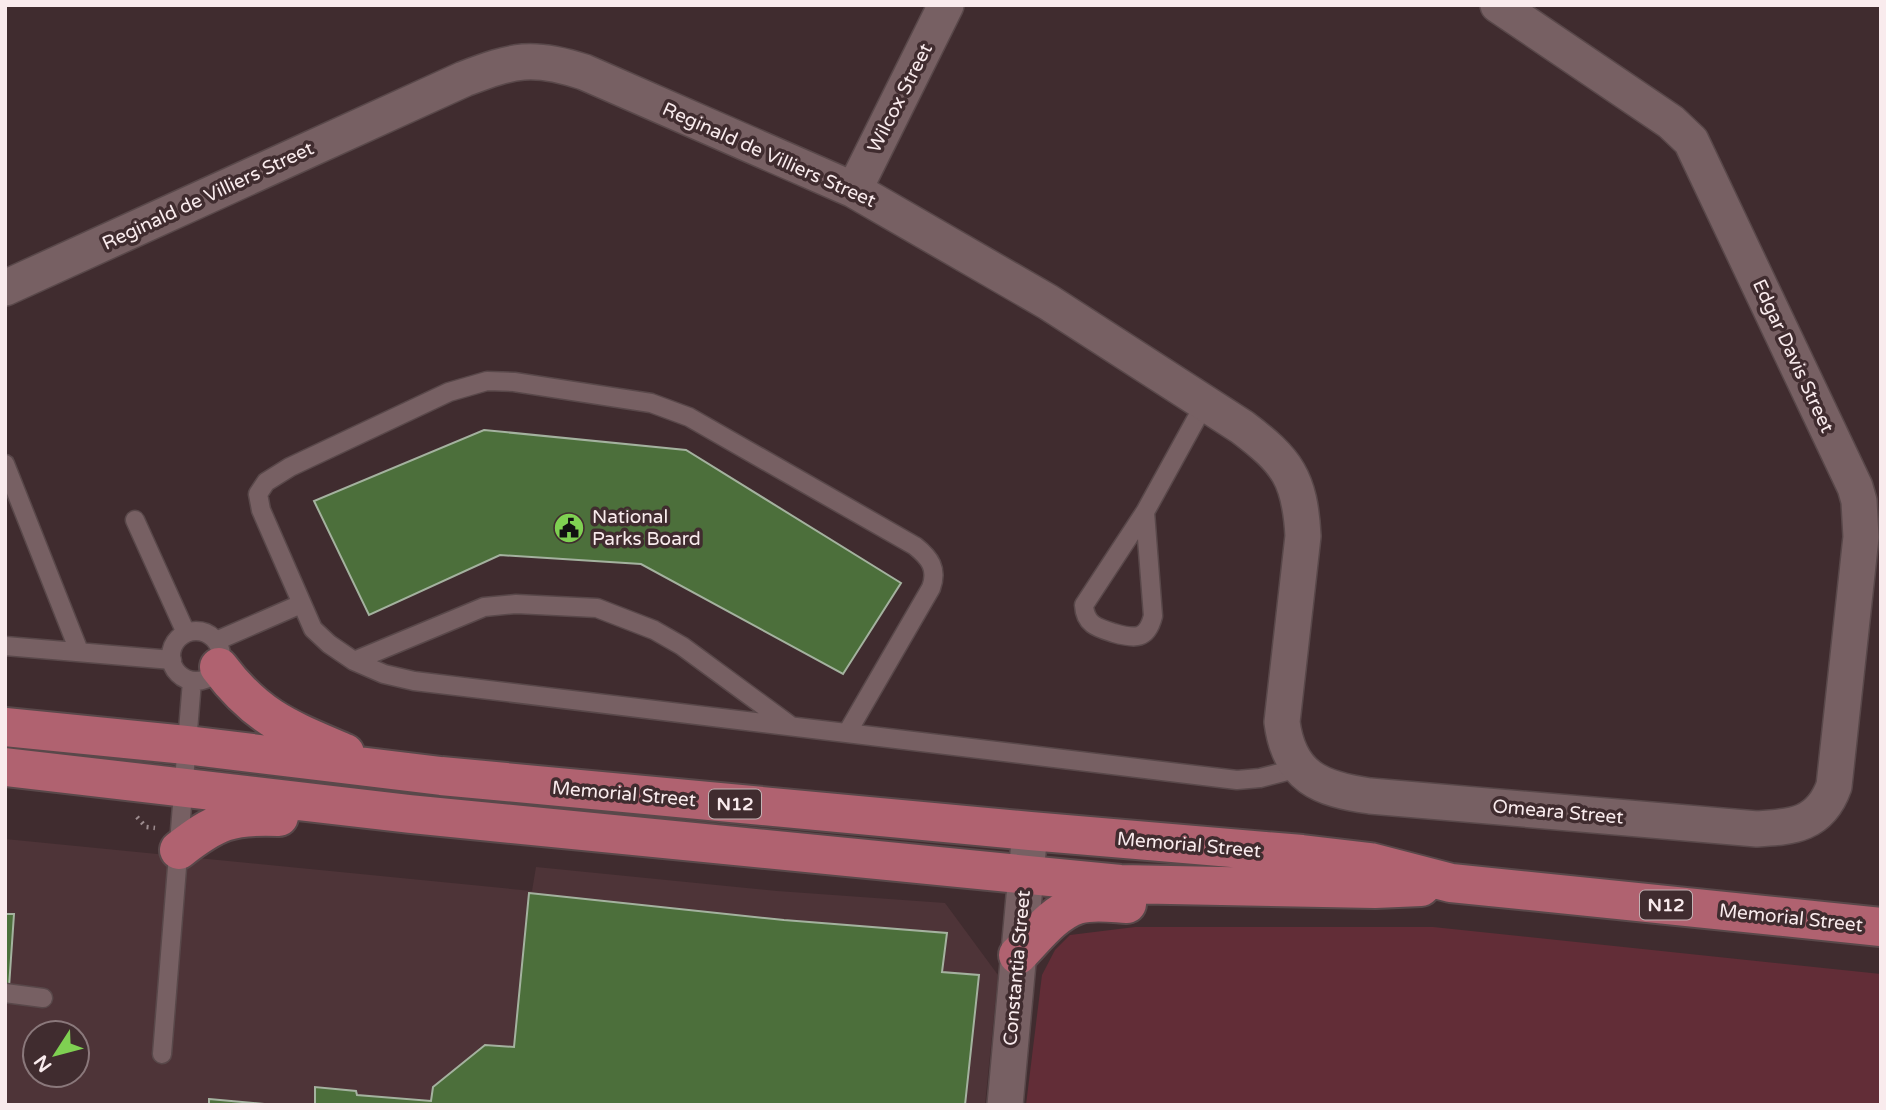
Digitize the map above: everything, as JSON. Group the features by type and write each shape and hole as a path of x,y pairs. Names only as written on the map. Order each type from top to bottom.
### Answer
{"highway":[{"path":"209,663 244,698 270,718 388,771"},
{"name":"Memorial Street","path":"5,727 186,745 388,771 1370,862 1451,883 1881,927"},
{"name":"Memorial Street","path":"5,767 410,814 1155,885 1402,888 1451,883"},
{"path":"179,850 215,824 240,816 348,820 410,814"},
{"path":"1018,955 1065,912 1087,903 1224,907 1288,902 1333,888"}],"street":[{"name":"Wilcox Street","path":"854,190 946,5"},
{"name":"Edgar Davis Street","path":"1498,5 1671,122 1690,141 1854,487 1859,501 1861,537 1838,757 1834,786 1820,810"},
{"name":"Reginald de Villiers Street","path":"5,288 197,202 422,96 511,62 546,61 584,72 854,190 1048,302 1242,427 1279,458 1289,472 1300,501 1303,536 1283,722 1288,749 1298,768"},
{"name":"Omeara Street","path":"1298,768 1311,779 1344,793 1757,829 1793,826 1811,818 1820,810"},
{"name":"Constantia Street","path":"1005,1105 1030,831"}],"lane":[{"path":"847,733 931,588 934,579 930,561 915,546 701,424 651,403 513,382 488,381 470,384 424,403 275,475 258,494 261,510 307,619 319,636 354,661 384,674 414,681 1237,780 1259,778 1298,768"},
{"path":"1145,512 1153,616 1148,629 1137,637 1130,637 1095,627 1087,619 1084,605 1145,512 1205,403"},
{"path":"5,464 79,651"},
{"path":"135,520 186,633"},
{"path":"162,1054 186,745 209,663 202,632 186,633 177,640 173,649 172,660 183,677 209,663 301,604"},
{"path":"354,661 484,607 516,604 597,608 654,630 682,646 792,727"},
{"path":"5,646 172,660"},
{"path":"5,993 43,998"}],"shaded area":[{"path":"5,839 532,891 536,867 777,891 945,903 998,975 985,1105 5,1105"},
{"path":"1135,927 1433,927 1881,974 1881,1105 1026,1105 1042,975 1055,950 1070,935"}],"building":[{"name":"National Parks Board","path":"484,430 686,450 901,583 843,674 641,564 500,555 369,615 314,501"},
{"path":"529,893 784,920 947,933 942,972 979,975 965,1105 315,1105 315,1087 356,1091 357,1095 431,1101 433,1087 485,1045 514,1047"},
{"path":"5,914 14,914 9,987 5,987"},
{"path":"209,1099 275,1105 209,1105"}],"place":[{"name":"National Parks Board","path":"569,528"}]}
